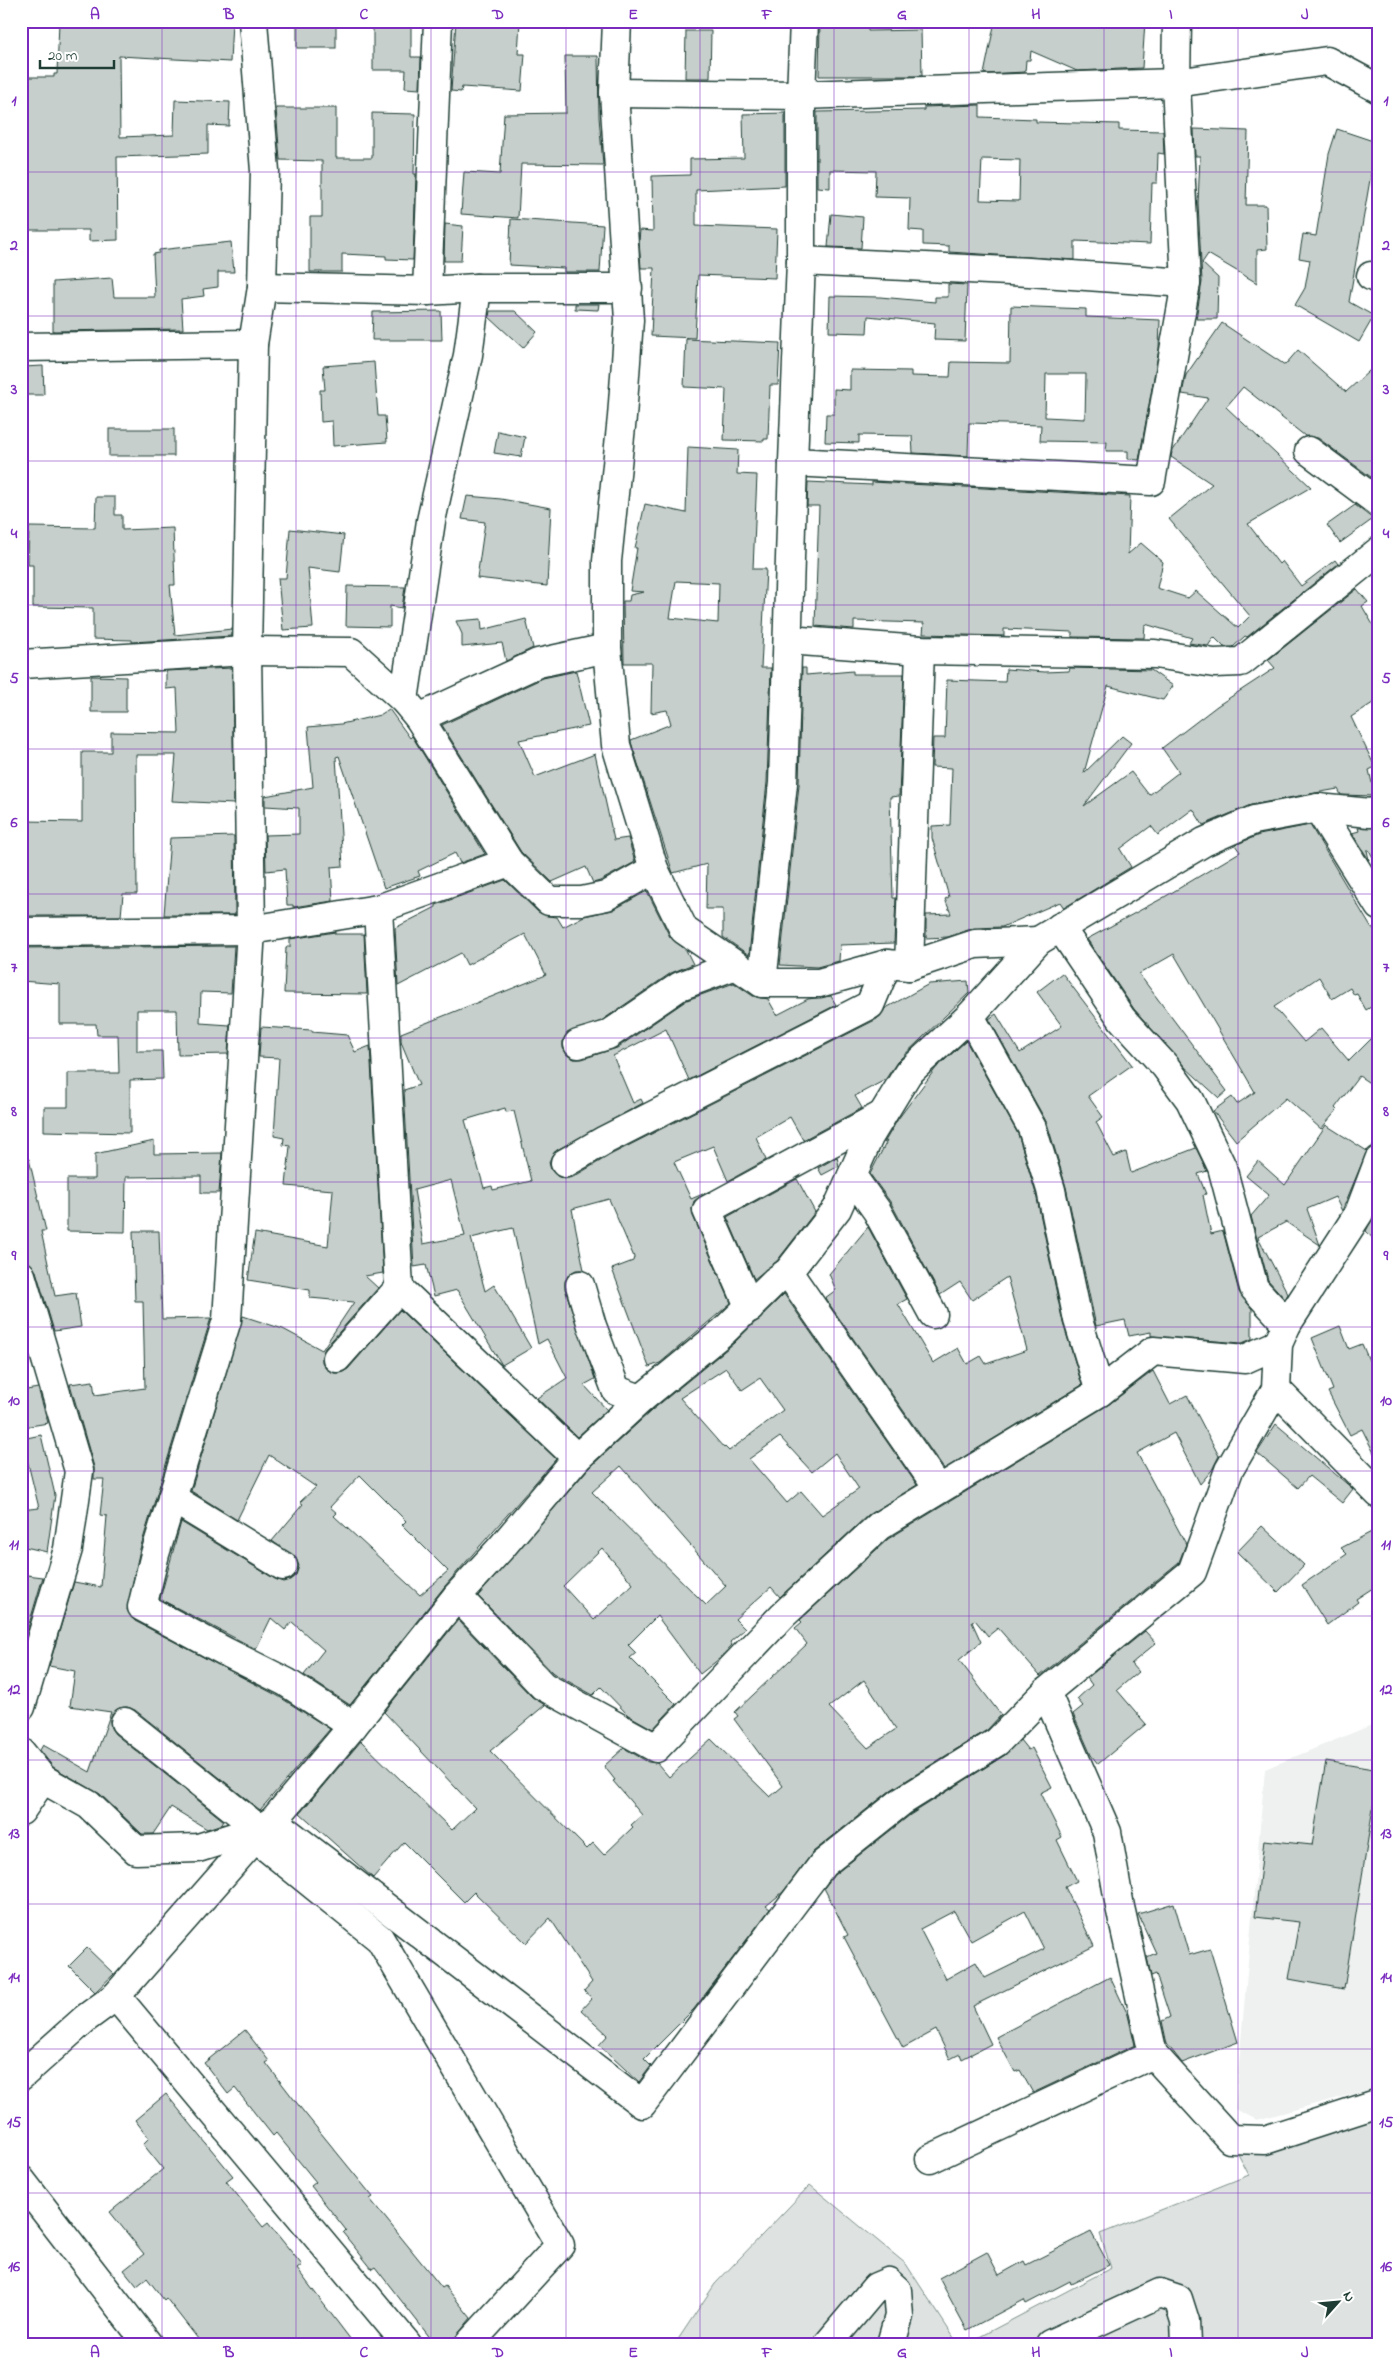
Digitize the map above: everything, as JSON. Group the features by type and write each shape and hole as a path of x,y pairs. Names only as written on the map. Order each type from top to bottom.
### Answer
{"street":[{"path":"253,21 265,171 262,287 253,344 246,651 251,930 227,1320 172,1498 142,1607 286,1682 353,1726"},
{"path":"427,291 438,21"},
{"path":"617,21 614,93 629,320 622,417 607,561 607,648 616,746 654,869 684,930 762,983 819,983 898,965 974,944 1038,941"},
{"path":"762,983 783,783 793,462 802,262 801,95 804,21"},
{"path":"793,462 1151,481 1186,283 1176,83 1177,21"},
{"path":"614,93 801,95 1176,83 1327,61 1379,89"},
{"path":"802,262 1029,272 1186,283"},
{"path":"262,287 427,291 477,288 628,288"},
{"path":"411,709 431,521 468,355 477,288"},
{"path":"21,347 253,344"},
{"path":"1309,451 1379,503"},
{"path":"788,640 920,650 1155,654 1214,663 1241,662 1379,550"},
{"path":"411,709 538,663 607,648"},
{"path":"565,1163 605,1140 870,1005 898,965 920,650"},
{"path":"22,662 246,651 351,652 411,709 509,862 548,901 582,901 606,896 654,869"},
{"path":"21,2076 86,2018 116,1996 353,1726 457,1596 501,1548 577,1458 641,1399 750,1308 775,1281 788,1272 837,1209 869,1137 908,1073 970,1016 1038,941 1204,842 1254,820 1318,808 1370,813 1379,811"},
{"path":"1318,808 1379,906"},
{"path":"21,932 251,930 378,909 509,862"},
{"path":"378,909 399,1288 577,1458"},
{"path":"124,1722 263,1830 642,2104 823,1864 901,1802 997,1742 1046,1692 1192,1572 1229,1470 1276,1389 1282,1334 1254,1288 1222,1167 1190,1100 1165,1066 1122,1019 1060,927"},
{"path":"578,1044 608,1035 680,986 736,965"},
{"path":"970,1016 1032,1128 1051,1190 1078,1320 1100,1392"},
{"path":"750,1308 707,1210 882,1115"},
{"path":"457,1596 543,1686 656,1748 783,1616 879,1526 938,1488 1100,1392 1153,1351 1245,1359 1282,1334 1359,1213 1379,1160"},
{"path":"852,1176 877,1211 933,1314"},
{"path":"788,1272 938,1488"},
{"path":"21,1274 27,1322 79,1471 68,1549 21,1707"},
{"path":"580,1285 592,1326 616,1390 641,1399"},
{"path":"337,1358 399,1288"},
{"path":"1276,1389 1379,1494"},
{"path":"172,1498 283,1566"},
{"path":"1046,1692 1107,1832 1120,1907 1153,2054 1230,2139 1264,2140 1379,2103"},
{"path":"21,1752 43,1780 89,1805 136,1850 198,1848 263,1830"},
{"path":"21,1810 43,1780"},
{"path":"263,1830 380,1939 560,2245 469,2344"},
{"path":"116,1996 407,2344"},
{"path":"930,2159 1153,2054"},
{"path":"21,2180 148,2344"},
{"path":"828,2344 876,2286 888,2282 897,2290 899,2316 891,2344"},
{"path":"1050,2344 1160,2293 1178,2300 1185,2320 1186,2344"}],"shaded area":[{"path":"1379,1722 1379,2087 1257,2120 1235,2109 1265,1769"},
{"path":"1379,2103 1379,2344 966,2344 1111,2268 1100,2234 1249,2175 1230,2139"},
{"path":"810,2185 906,2264 958,2344 675,2344 715,2284"}],"building":[{"path":"59,21 232,21 230,62 119,56 120,137 174,135 175,100 230,102 229,126 208,125 208,154 117,157 118,240 89,241 89,230 21,230 21,166 24,166 24,122 21,122 21,77 54,77 54,74 57,74"},
{"path":"297,21 336,21 336,48 297,48"},
{"path":"373,21 411,21 411,57 421,57 420,89 405,88 406,70 373,70"},
{"path":"456,21 520,21 518,54 525,54 522,91 462,87 461,92 451,91"},
{"path":"820,21 868,21 868,31 921,30 922,76 819,76"},
{"path":"995,21 1095,24 1095,21 1145,21 1142,68 1077,71 1031,51 1030,60 1026,60 1025,72 984,74"},
{"path":"686,31 711,31 710,78 685,78"},
{"path":"565,56 598,56 599,117 603,165 521,164 518,218 461,214 464,172 500,174 504,114 566,113"},
{"path":"980,105 980,117 1036,119 1036,122 1119,124 1119,130 1163,131 1164,154 1158,153 1157,183 1152,183 1150,244 1075,241 1075,260 949,252 949,246 923,245 923,231 909,230 910,198 875,197 876,171 830,170 830,188 817,187 817,112 924,110 924,107","holes":["982,159 1020,160 1019,201 980,200"]},
{"path":"276,108 336,108 336,158 372,158 372,113 415,114 414,174 416,174 413,260 386,259 386,256 342,254 342,272 310,272 310,217 322,217 322,161 280,160"},
{"path":"785,113 785,186 696,190 696,226 777,229 775,278 698,275 695,338 651,336 654,268 641,268 639,241 640,230 653,231 652,176 690,175 690,159 744,158 743,114"},
{"path":"1194,129 1248,131 1246,205 1266,205 1267,249 1257,250 1257,283 1208,254 1202,263 1218,278 1217,319 1196,319 1202,282 1198,203 1200,156 1195,156"},
{"path":"1337,129 1379,143 1379,170 1372,168 1349,302 1374,316 1359,342 1295,305 1305,288 1310,260 1299,258 1303,234 1316,236 1329,154"},
{"path":"831,214 863,217 861,248 828,247"},
{"path":"511,219 603,225 600,272 564,272 564,268 509,265"},
{"path":"445,224 463,226 461,261 444,261"},
{"path":"231,242 234,272 218,272 218,287 203,289 204,296 181,299 183,329 53,331 53,282 112,278 114,297 155,297 153,254 159,253 159,250"},
{"path":"948,284 967,285 965,341 934,340 935,323 868,316 867,333 829,332 830,296 880,297 935,302 935,297 948,297"},
{"path":"575,304 599,304 598,310 575,309"},
{"path":"1011,306 1086,309 1086,317 1160,320 1159,349 1139,460 1128,459 1128,451 1106,451 1107,442 1040,441 1041,425 969,423 968,456 913,453 912,436 859,435 859,443 825,442 826,414 834,414 834,389 850,390 850,370 911,371 911,376 950,377 951,362 1010,363","holes":["1046,374 1086,374 1085,419 1045,417"]},
{"path":"441,311 442,340 372,340 373,312"},
{"path":"490,311 515,311 537,332 523,348 489,317"},
{"path":"1222,323 1285,365 1298,350 1346,392 1379,362 1379,483 1318,438 1305,436 1243,387 1226,407 1311,487 1248,524 1279,564 1282,561 1301,586 1335,560 1338,564 1247,637 1245,636 1233,647 1224,647 1214,637 1208,646 1189,643 1192,638 1145,624 1144,638 1072,637 1072,632 1004,629 1004,636 923,634 924,623 854,621 854,629 815,626 819,506 807,506 808,482 872,485 872,482 1130,496 1128,554 1141,543 1163,562 1157,588 1188,598 1196,591 1238,628 1250,616 1169,519 1212,484 1171,457 1172,452 1208,398 1182,394 1186,375"},
{"path":"686,339 780,343 778,385 770,385 768,439 764,439 764,441 724,440 726,389 684,387"},
{"path":"374,362 378,416 385,416 387,442 333,446 332,421 321,422 320,390 325,390 323,366"},
{"path":"43,366 44,395 23,395 23,367"},
{"path":"109,429 174,429 174,456 109,456"},
{"path":"498,431 525,437 521,457 494,453"},
{"path":"688,447 738,450 737,474 757,475 753,569 766,569 761,668 771,668 767,782 749,955 723,937 723,909 706,909 707,864 673,873 631,742 631,740 671,724 667,710 651,713 652,663 624,663 623,601 629,601 630,595 644,592 630,591 637,548 635,548 645,504 686,513","holes":["676,581 719,583 718,623 670,618"]},
{"path":"467,496 501,499 551,508 547,586 477,578 485,522 462,519"},
{"path":"96,497 115,497 115,515 122,515 122,530 173,528 175,585 170,585 175,635 232,629 232,636 132,642 132,640 93,639 93,608 33,607 33,565 28,565 29,527 95,528"},
{"path":"1355,505 1373,519 1340,543 1327,525"},
{"path":"290,529 344,535 340,572 308,568 313,628 283,630 278,578 286,578"},
{"path":"347,586 405,587 402,608 390,606 390,627 346,626"},
{"path":"1357,589 1368,602 1362,606 1379,635 1379,699 1351,717 1375,767 1369,770 1375,796 1341,795 1338,789 1251,805 1203,825 1193,809 1158,835 1151,826 1120,849 1131,867 1064,908 1060,902 1002,927 974,928 948,937 926,938 926,915 951,914 945,899 949,897 932,838 932,826 950,825 952,768 932,767 933,738 945,738 947,680 1005,682 1006,669 1045,672 1069,671 1070,668 1151,670 1173,686 1163,700 1108,686 1084,773 1122,736 1131,743 1084,806 1131,772 1149,795 1179,772 1162,748 1217,706 1275,668 1268,660"},
{"path":"481,619 482,630 526,619 533,648 506,661 502,643 462,647 462,634 456,621"},
{"path":"232,668 234,804 172,801 176,755 136,755 137,894 123,894 121,916 21,916 25,821 82,822 82,752 111,752 111,732 179,733 177,688 166,689 166,671"},
{"path":"802,668 806,668 806,675 853,671 853,674 904,674 899,796 890,797 893,898 896,898 894,943 840,945 839,961 817,967 780,965 799,785"},
{"path":"576,671 589,726 519,740 535,777 595,754 614,840 628,838 635,862 593,883 586,867 552,882 521,852 442,725 543,678"},
{"path":"91,676 126,677 126,712 91,712"},
{"path":"389,709 410,738 412,736 485,854 460,863 455,853 418,871 420,876 384,888 339,756 336,757 343,866 331,867 333,901 293,907 293,905 287,905 285,869 266,871 265,835 299,834 299,808 265,806 265,796 313,787 308,727 341,724 380,715"},
{"path":"1310,825 1372,929 1379,925 1379,1002 1366,1010 1357,994 1354,995 1350,988 1332,999 1319,977 1274,1007 1304,1042 1321,1028 1349,1061 1379,1031 1379,1071 1371,1084 1359,1076 1335,1108 1337,1110 1321,1129 1286,1098 1236,1141 1213,1111 1232,1097 1237,1104 1255,1092 1174,954 1139,974 1227,1091 1219,1098 1185,1067 1134,1009 1087,939 1161,899 1240,852 1235,845 1259,835"},
{"path":"1379,827 1379,869 1369,850 1367,850 1369,860 1352,833 1359,831 1358,828"},
{"path":"234,836 235,915 164,915 170,838"},
{"path":"505,880 538,912 557,917 563,927 584,916 613,910 647,891 670,937 686,950 693,964 671,973 601,1021 567,1033 563,1040 563,1048 567,1055 574,1059 582,1059 617,1048 687,1000 734,983 753,996 768,999 777,1015 808,999 831,996 836,1005 689,1080 666,1029 613,1056 633,1103 641,1099 643,1103 557,1150 549,1162 551,1170 557,1176 564,1179 573,1177 612,1154 877,1019 886,1008 929,984 968,981 969,993 897,1062 885,1080 855,1096 862,1108 803,1140 790,1117 756,1137 766,1160 728,1181 713,1146 674,1162 691,1199 710,1191 694,1201 692,1208 693,1216 731,1303 660,1363 649,1367 612,1269 633,1261 634,1257 609,1199 572,1209 584,1270 576,1270 569,1274 565,1281 565,1289 595,1379 584,1385 607,1410 577,1437 537,1398 567,1378 547,1339 538,1344 513,1228 471,1238 485,1291 494,1285 531,1348 502,1365 457,1290 434,1296 426,1265 414,1267 404,1090 419,1085 401,1042 401,1033 546,975 525,934 467,965 461,953 398,986 395,928 436,907 436,905","holes":["505,1108 506,1112 514,1111 531,1181 493,1190 492,1186 484,1188 465,1120","451,1180 465,1236 423,1244 414,1190"]},
{"path":"335,932 335,934 364,934 367,994 284,993 286,947 290,947 290,939"},
{"path":"234,946 231,993 201,992 200,1023 230,1025 228,1054 178,1055 177,1010 137,1010 137,1051 162,1051 163,1079 130,1080 130,1133 44,1131 44,1107 68,1107 68,1073 119,1073 118,1035 97,1035 96,1024 60,1024 60,984 21,981 21,948"},
{"path":"1062,973 1132,1065 1088,1096 1103,1117 1096,1122 1114,1157 1126,1152 1131,1173 1196,1148 1207,1171 1198,1174 1206,1194 1203,1195 1211,1234 1223,1231 1239,1292 1252,1309 1252,1339 1242,1343 1151,1336 1151,1332 1129,1336 1125,1320 1096,1326 1066,1187 1047,1123 989,1019 996,1014 1020,1053 1062,1026 1037,992"},
{"path":"261,1027 312,1030 312,1032 347,1035 355,1052 370,1046 383,1273 365,1276 378,1288 325,1348 322,1362 326,1369 334,1373 341,1373 348,1369 400,1310 556,1459 445,1586 350,1705 304,1675 324,1650 292,1622 285,1630 271,1618 256,1649 160,1599 181,1522 275,1579 283,1582 290,1580 296,1575 299,1566 296,1558 272,1541 303,1504 300,1502 316,1487 269,1455 237,1520 191,1491 243,1316 283,1329 322,1350 354,1302 310,1298 310,1290 248,1280 255,1233 328,1246 333,1190 286,1186 290,1146 283,1145 284,1138 274,1136 279,1058 259,1057","holes":["360,1475 406,1521 402,1525 448,1571 420,1595 334,1516 337,1513 330,1507"]},
{"path":"966,1041 1018,1134 1036,1194 1063,1323 1082,1385 944,1469 825,1298 836,1290 829,1274 868,1227 907,1299 898,1304 933,1363 958,1348 967,1364 981,1356 986,1364 1027,1350 1007,1277 972,1300 960,1282 940,1295 891,1203 870,1174 887,1141 884,1143 898,1119 936,1068"},
{"path":"1326,1125 1367,1151 1342,1211 1335,1197 1307,1209 1320,1245 1286,1222 1258,1237 1288,1294 1285,1299 1268,1280 1251,1216 1269,1195 1246,1176 1258,1161 1285,1185"},
{"path":"154,1141 154,1154 222,1153 219,1193 201,1193 201,1176 126,1177 125,1232 67,1231 67,1179 95,1179 95,1154"},
{"path":"837,1157 839,1166 822,1175 818,1168"},
{"path":"29,1159 46,1231 41,1231 55,1296 76,1293 81,1327 54,1331 36,1271 28,1262 21,1231 21,1160"},
{"path":"797,1179 815,1212 777,1261 754,1279 727,1217"},
{"path":"1379,1205 1379,1245 1366,1231"},
{"path":"133,1231 159,1231 162,1319 211,1318 140,1549 127,1610 135,1621 278,1696 330,1729 260,1810 135,1710 127,1707 119,1708 113,1713 110,1720 111,1728 115,1734 224,1821 222,1824 207,1829 171,1807 153,1834 142,1834 100,1794 53,1767 40,1750 43,1745 90,1772 111,1712 70,1706 75,1671 49,1666 74,1582 101,1587 107,1516 100,1515 104,1479 94,1479 94,1467 70,1384 93,1381 95,1395 145,1388 143,1301 135,1301"},
{"path":"784,1294 917,1485 868,1515 780,1597 771,1587 735,1619 745,1629 730,1642 732,1645 719,1659 700,1674 657,1616 628,1645 636,1653 630,1658 676,1704 653,1729 628,1715 601,1687 593,1695 553,1673 478,1596 588,1469 651,1411 734,1343","holes":["726,1368 742,1390 760,1378 783,1410 729,1451 724,1448 680,1398","780,1437 812,1472 835,1453 859,1489 822,1515 801,1491 787,1503 749,1459","621,1466 726,1586 706,1605 592,1492","602,1548 633,1584 594,1620 563,1586"]},
{"path":"1340,1326 1349,1349 1362,1344 1379,1384 1379,1463 1362,1429 1350,1435 1328,1392 1333,1390 1312,1338"},
{"path":"1153,1371 1170,1404 1187,1395 1219,1456 1212,1470 1200,1484 1174,1433 1137,1453 1186,1544 1179,1562 1040,1676 998,1628 988,1636 975,1620 972,1622 981,1642 959,1660 1001,1715 987,1730 891,1790 813,1852 783,1892 766,1906 770,1909 694,2009 644,2059 651,2066 639,2082 599,2045 608,2035 581,2010 592,1998 584,1991 592,1982 550,1918 526,1943 474,1892 464,1902 404,1842 373,1878 300,1813 361,1741 452,1830 475,1808 384,1712 458,1620 532,1697 545,1705 490,1751 587,1849 593,1843 604,1855 633,1827 631,1825 642,1815 613,1781 615,1780 604,1766 624,1748 648,1762 657,1763 669,1777 711,1739 770,1797 783,1786 734,1719 738,1716 735,1712 807,1644 795,1628 802,1622 800,1620 888,1539 1108,1405","holes":["864,1680 896,1729 868,1748 829,1707"]},
{"path":"38,1388 48,1423 24,1427 21,1391"},
{"path":"1276,1424 1353,1489 1342,1503 1309,1476 1298,1488 1257,1453"},
{"path":"41,1435 55,1495 47,1552 21,1546 21,1510 39,1508 22,1439"},
{"path":"1262,1526 1304,1565 1278,1592 1237,1552"},
{"path":"1379,1528 1379,1584 1356,1599 1358,1602 1327,1625 1302,1585 1347,1554 1341,1548"},
{"path":"27,1575 43,1577 21,1651 21,1603"},
{"path":"1145,1631 1156,1643 1131,1664 1138,1672 1117,1690 1146,1724 1098,1764 1091,1755 1073,1714 1083,1706 1077,1699 1092,1685 1087,1678"},
{"path":"1020,1740 1028,1750 1032,1748 1052,1787 1040,1793 1062,1837 1057,1840 1077,1881 1065,1887 1094,1946 973,2006 991,2044 962,2059 960,2054 950,2059 936,2030 903,2048 844,1937 848,1935 824,1888 834,1875 910,1815 1005,1755","holes":["954,1911 971,1941 1025,1911 1044,1949 985,1978 976,1962 946,1979 920,1929"]},
{"path":"1326,1761 1379,1770 1344,1989 1289,1979 1299,1922 1255,1917 1264,1840 1312,1845"},
{"path":"1174,1903 1189,1955 1210,1949 1238,2042 1182,2063 1167,2044 1162,2021 1170,2017 1156,1974 1151,1976 1147,1957 1156,1953 1138,1914"},
{"path":"87,1948 114,1974 95,1992 69,1966"},
{"path":"1110,1977 1128,2015 1135,2045 1033,2093 1020,2070 1015,2072 996,2037"},
{"path":"245,2030 269,2061 266,2063 373,2197 370,2199 442,2288 445,2286 471,2318 450,2344 435,2344 375,2267 372,2269 343,2233 346,2230 311,2186 316,2182 276,2133 273,2136 235,2088 228,2094 204,2063"},
{"path":"166,2094 233,2176 226,2181 263,2227 268,2223 302,2265 297,2269 354,2344 202,2344 166,2298 164,2300 147,2278 137,2286 124,2270 144,2254 110,2212 163,2169 143,2144 149,2138 135,2120"},
{"path":"1091,2232 1109,2265 1071,2284 1070,2281 1026,2304 1024,2300 967,2330 939,2278 987,2252 999,2275 1024,2261 1026,2265"}]}
